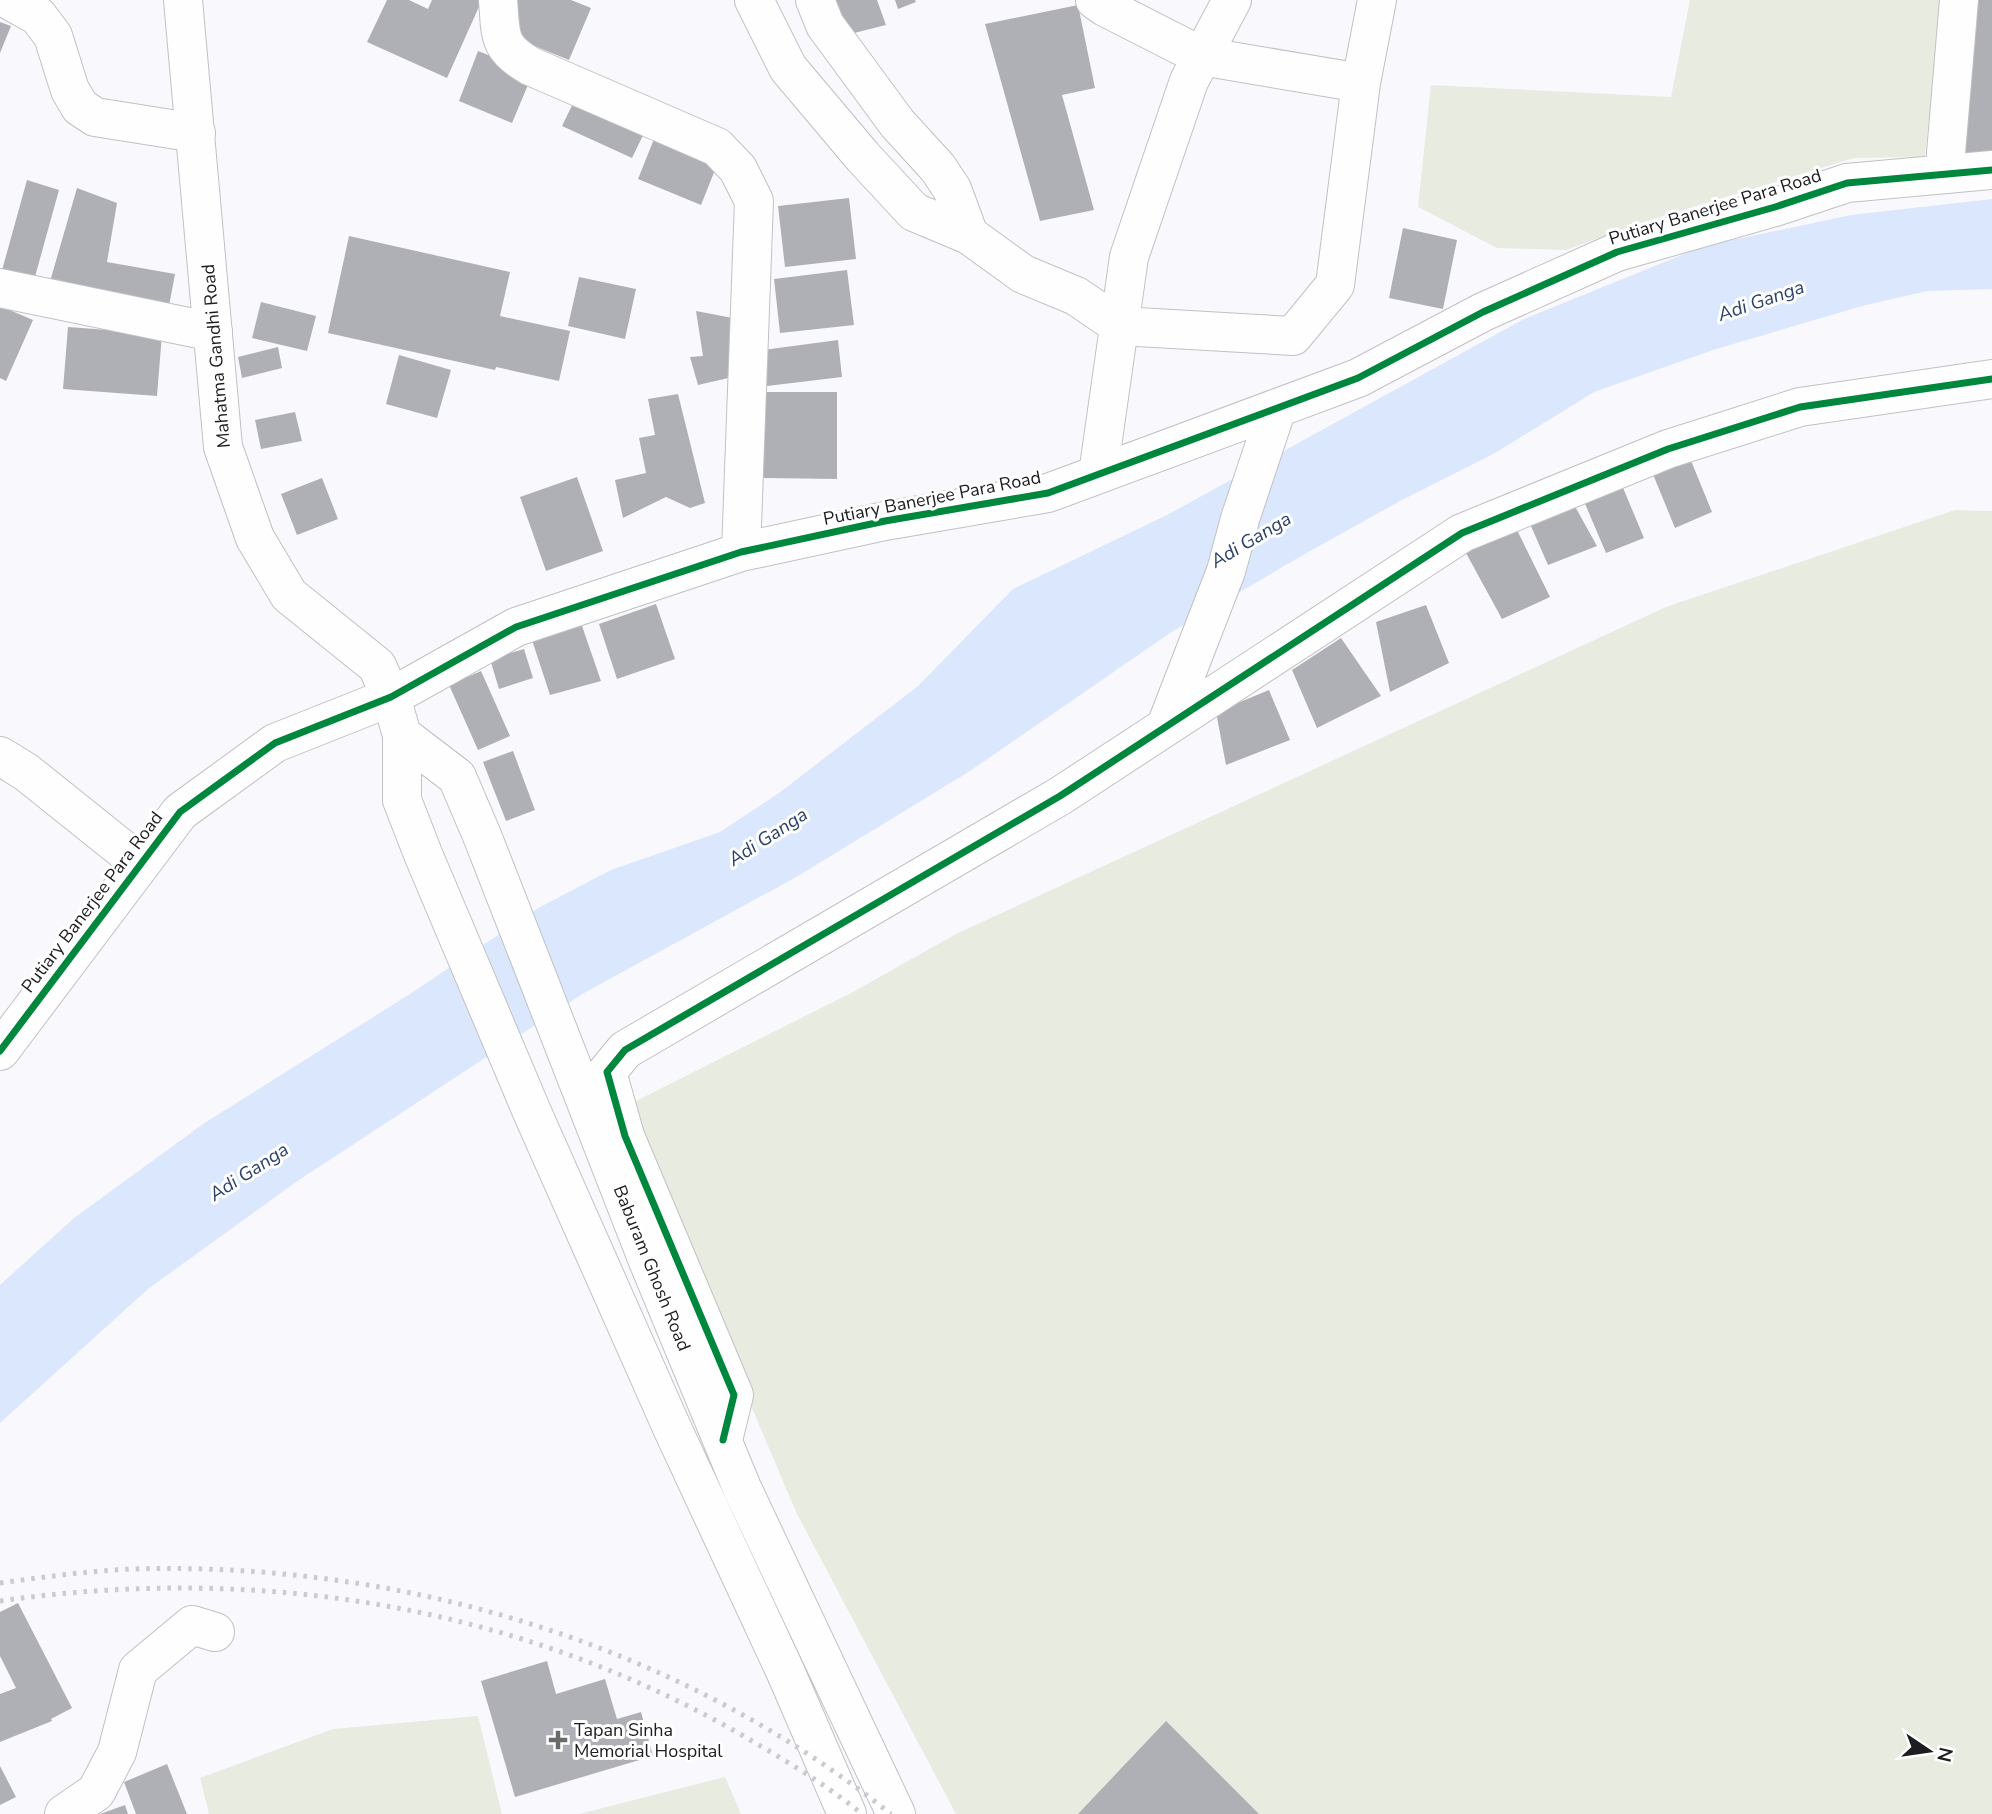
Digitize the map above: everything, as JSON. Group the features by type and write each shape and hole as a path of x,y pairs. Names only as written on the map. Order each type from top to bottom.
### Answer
{"street":[{"path":"9,0 38,16 54,36 70,90 80,107 95,117 196,133"},
{"name":"Mahatma Gandhi Road","path":"183,0 223,447 255,538 289,595 377,666 391,696"},
{"path":"754,0 788,68 863,157 914,212 969,235 1023,274 1076,296 1120,326 1293,336 1335,285 1362,83 1377,0"},
{"path":"815,0 825,25 845,53 897,123 937,168 952,190 969,235"},
{"path":"1095,0 1201,56 1362,83"},
{"path":"1098,474 1129,257 1189,81 1232,0"},
{"path":"1948,174 1946,153 1959,0"},
{"path":"502,8 503,43 515,57 530,66 717,147 738,169 754,201 741,552"},
{"path":"806,88 845,53"},
{"name":"Putiary Banerjee Para Road","path":"0,1051 180,812 275,743 391,696 516,627 741,552 885,520 1048,493 1359,378 1483,312 1617,252 1775,207 1847,183 1992,170"},
{"path":"0,288 213,332"},
{"path":"715,1423 734,1395 625,1136 607,1072 625,1050 1060,796 1462,533 1668,449 1800,407 1992,379"},
{"path":"1166,726 1226,571 1240,519 1277,408"},
{"path":"391,696 402,735 402,800 424,854 532,1112 847,1814"},
{"name":"Baburam Ghosh Road","path":"402,735 457,777 648,1261 742,1488 896,1814"},
{"path":"0,756 26,772 141,864"},
{"path":"64,1814 96,1792 117,1752 138,1670 192,1625 215,1632"}],"shaded area":[{"path":"1690,0 1941,0 1925,157 1854,158 1640,223 1566,250 1497,248 1418,207 1431,85 1671,97"},
{"path":"1955,510 1992,511 1992,1814 956,1814 797,1514 624,1107 853,992 956,934 1666,607"},
{"path":"478,1716 502,1814 209,1814 200,1778 333,1729"},
{"path":"725,1777 741,1814 579,1814"}],"water":[{"name":"Adi Ganga","path":"1992,199 1992,289 1927,291 1862,306 1713,350 1594,392 1495,453 1400,501 1303,555 1170,633 970,771 798,876 584,993 296,1182 148,1289 0,1423 0,1285 74,1218 203,1124 413,992 540,907 611,870 720,832 779,793 918,686 1013,589 1167,515 1524,319 1704,246 1851,215"}],"building":[{"path":"387,0 409,0 428,9 432,0 482,0 447,78 367,42"},
{"path":"518,0 571,0 591,8 569,60 505,34"},
{"path":"835,0 877,0 886,25 846,35"},
{"path":"895,0 915,0 916,2 898,9"},
{"path":"1972,0 1992,0 1992,156 1960,155"},
{"path":"1078,5 1095,88 1062,95 1094,210 1040,221 985,24"},
{"path":"0,22 11,26 0,53"},
{"path":"478,51 533,73 512,123 459,101"},
{"path":"578,93 648,125 632,158 562,126"},
{"path":"656,134 719,160 701,205 638,179"},
{"path":"27,180 59,190 33,284 1,274"},
{"path":"77,188 117,203 107,262 175,274 169,306 49,285"},
{"path":"849,198 856,259 785,267 778,206"},
{"path":"1403,228 1457,240 1443,309 1389,298"},
{"path":"349,236 510,272 500,316 570,331 559,381 496,367 495,370 328,333"},
{"path":"847,270 854,325 780,333 774,279"},
{"path":"579,277 636,289 625,339 568,326"},
{"path":"261,302 316,316 307,351 252,338"},
{"path":"0,306 33,320 6,381 0,378"},
{"path":"696,311 743,320 737,376 698,385 690,357 703,356"},
{"path":"68,327 162,334 157,396 63,389"},
{"path":"838,340 842,377 767,386 763,350"},
{"path":"278,347 282,368 242,378 238,357"},
{"path":"399,355 451,370 437,418 386,404"},
{"path":"763,392 837,392 837,479 763,478"},
{"path":"678,394 705,503 690,508 666,497 623,518 615,480 646,473 639,438 655,435 648,399"},
{"path":"295,412 302,441 261,449 255,420"},
{"path":"1687,451 1712,512 1675,528 1650,467"},
{"path":"577,477 603,551 546,571 520,497"},
{"path":"322,478 338,519 297,535 281,494"},
{"path":"1621,483 1644,538 1606,553 1583,499"},
{"path":"1572,501 1597,546 1548,565 1527,517"},
{"path":"1515,526 1550,597 1502,619 1466,553"},
{"path":"656,604 675,659 617,679 599,624"},
{"path":"1426,605 1449,663 1390,692 1376,622"},
{"path":"581,623 601,681 550,695 532,640"},
{"path":"1341,638 1381,696 1317,728 1292,670"},
{"path":"524,649 533,678 499,689 490,659"},
{"path":"481,671 510,736 478,750 449,685"},
{"path":"1269,690 1290,740 1226,765 1216,712"},
{"path":"513,751 535,810 506,821 483,762"},
{"path":"18,1603 72,1708 51,1719 52,1721 0,1742 0,1694 16,1688 0,1656 0,1612"},
{"path":"547,1661 556,1694 605,1679 617,1719 641,1712 653,1756 515,1797 481,1681"},
{"path":"1166,1721 1259,1814 1078,1814"},
{"path":"167,1764 187,1814 136,1814 124,1782"},
{"path":"0,1766 16,1797 0,1805"},
{"path":"125,1805 128,1814 100,1814"}],"railway":[{"path":"0,1583 132,1569 234,1570 335,1580 435,1598 533,1625 629,1660 721,1703 808,1754 891,1814"},
{"path":"0,1601 97,1591 194,1588 290,1593 385,1606 479,1626 570,1655 660,1692 747,1738 821,1783 862,1814"}],"cycle path":[{"path":"0,1051 180,812 275,743 391,697 516,627 741,552 885,521 1048,493 1358,378 1483,312 1617,252 1775,207 1847,183 1992,170"},
{"path":"723,1440 734,1395 625,1136 607,1072 625,1050 1060,796 1462,533 1668,449 1800,407 1992,379"}],"place":[{"name":"Tapan Sinha Memorial Hospital","path":"558,1740"}]}
